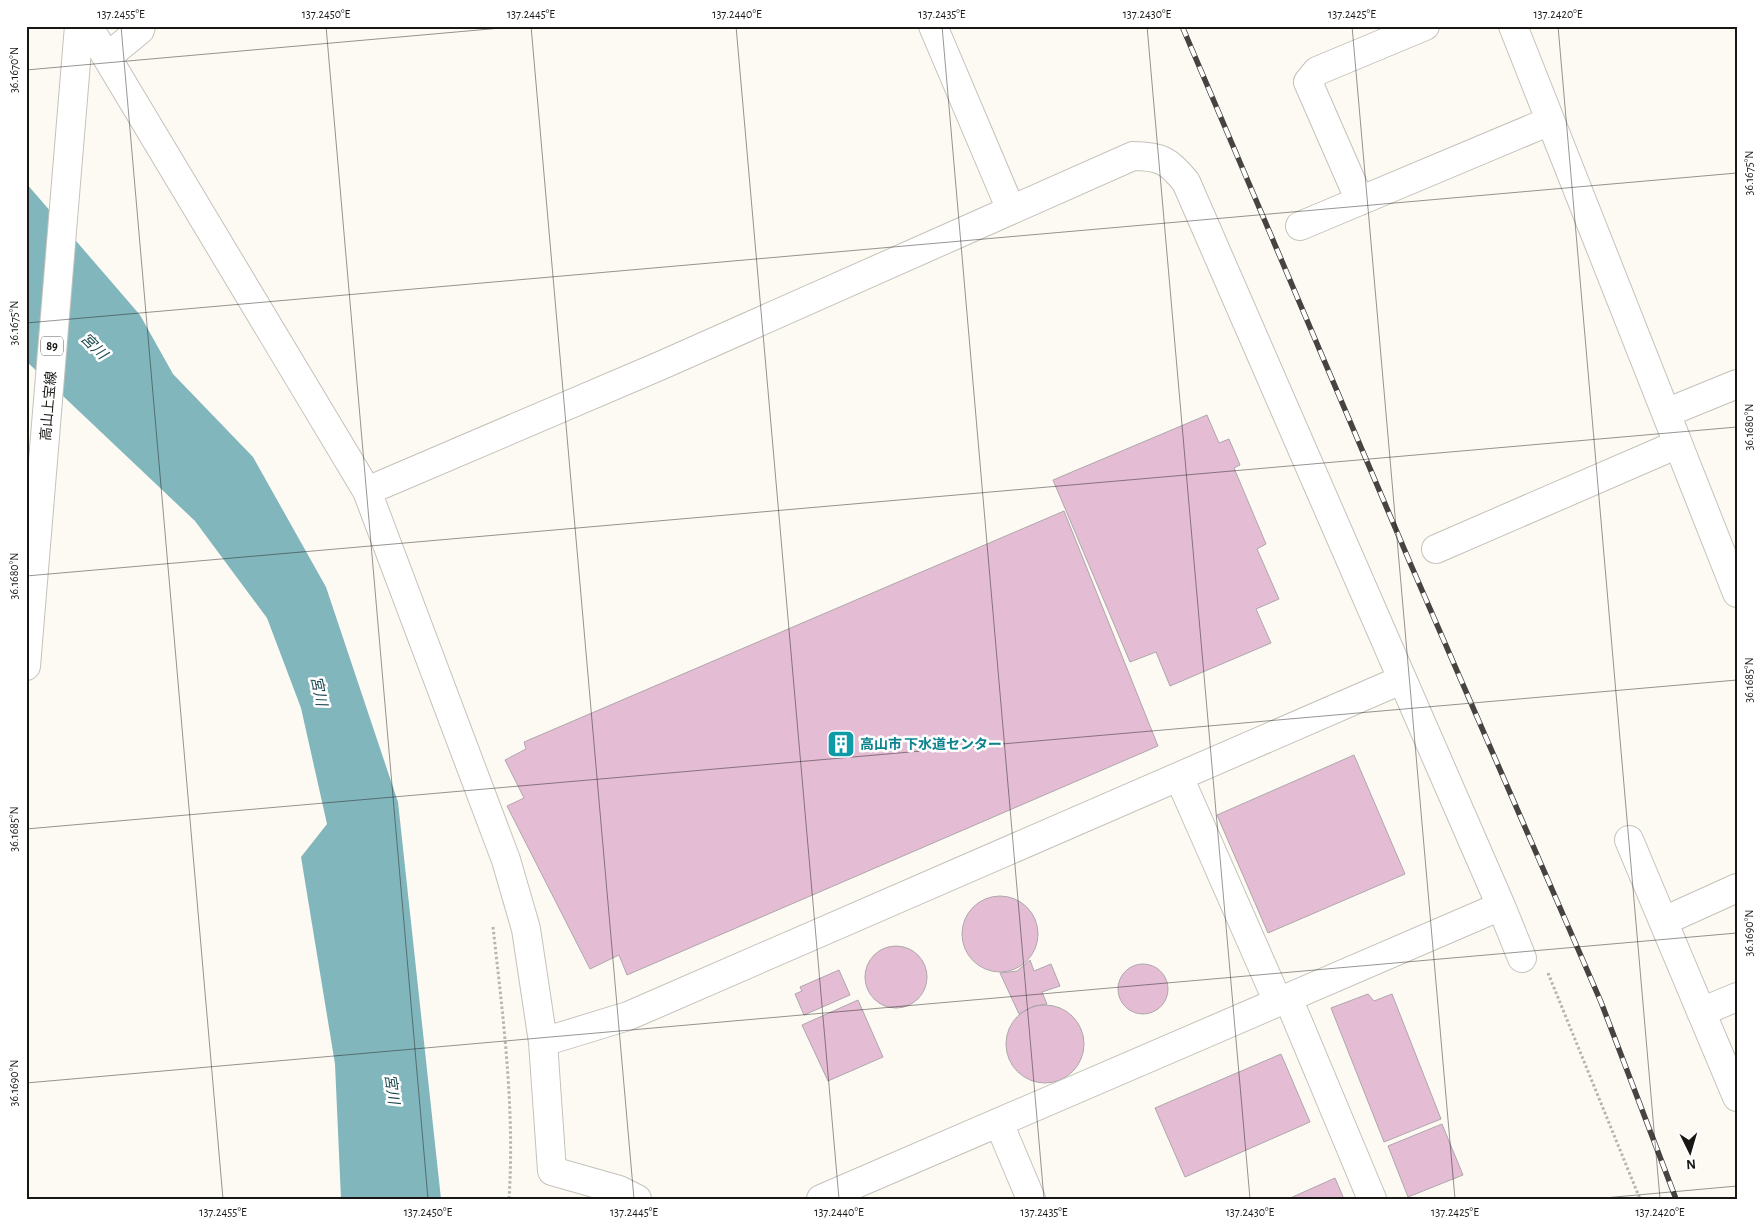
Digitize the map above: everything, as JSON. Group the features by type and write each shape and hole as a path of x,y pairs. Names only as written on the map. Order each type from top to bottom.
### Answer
{"street":[{"name":"高山上宝線","path":"26,666 79,26"},
{"path":"88,26 367,491 506,860 526,928 543,1042 552,1171 619,1190 637,1199"},
{"path":"107,57 140,30 141,26"},
{"path":"933,26 1011,210"},
{"path":"1360,201 1308,82 1316,71 1425,26"},
{"path":"1513,26 1737,593"},
{"path":"1300,226 1550,121"},
{"path":"367,491 662,365 1133,156 1162,159 1172,166 1186,182 1522,958"},
{"path":"1666,412 1737,384"},
{"path":"1436,549 1678,444"},
{"path":"543,1042 628,1016 1401,680"},
{"path":"1179,777 1283,1000 1372,1199"},
{"path":"1629,840 1737,1097"},
{"path":"1664,921 1737,888"},
{"path":"821,1199 1501,906"},
{"path":"1701,1012 1737,997"},
{"path":"999,1123 1031,1199"}],"path":[{"path":"492,923 508,1078 512,1162 509,1199"},
{"path":"1522,958 1542,959 1640,1199"}],"water":[{"name":"宮川","path":"26,183 140,315 173,374 253,457 326,587 398,802 441,1199 341,1199 335,1064 301,857 327,824 301,708 267,618 195,521 26,361"}],"building":[{"path":"1207,415 1219,443 1229,439 1240,465 1234,468 1266,544 1257,549 1279,599 1256,609 1271,643 1170,686 1156,652 1130,662 1053,480"},
{"name":"高山市 下水道センター","path":"1064,511 1158,746 627,975 619,955 590,969 507,806 524,798 505,760 526,749 524,742"},
{"path":"1354,755 1405,874 1268,933 1217,815"},
{"path":"993,896 1007,896 1021,902 1032,913 1038,927 1035,949 1027,961 1007,972 993,972 979,966 968,955 962,941 962,927 968,913 979,902"},
{"path":"890,946 902,946 918,955 925,965 927,977 925,989 918,999 902,1008 890,1008 879,1003 870,994 865,983 865,971 870,960 879,951"},
{"path":"1030,960 1034,971 1051,964 1060,986 1042,992 1047,1004 1034,1006 1019,1014 1000,973 1017,971"},
{"path":"1143,964 1161,971 1168,989 1161,1007 1143,1014 1125,1007 1118,989 1125,971"},
{"path":"839,970 850,995 804,1015 795,994 802,991 800,987"},
{"path":"1368,994 1374,1001 1392,994 1441,1119 1384,1142 1331,1008"},
{"path":"858,1000 883,1057 828,1081 802,1025"},
{"path":"1045,1005 1060,1008 1072,1017 1081,1029 1084,1044 1081,1059 1072,1071 1060,1080 1045,1083 1030,1080 1018,1071 1009,1059 1006,1044 1009,1029 1018,1017 1030,1008"},
{"path":"1281,1054 1310,1122 1185,1177 1155,1108"},
{"path":"1442,1124 1463,1175 1408,1197 1388,1146"},
{"path":"1335,1178 1344,1199 1288,1199"}],"railway":[{"path":"1182,26 1411,565 1601,1002 1676,1199"}],"place":[{"name":"高山市 下水道センター","path":"841,744"}]}
